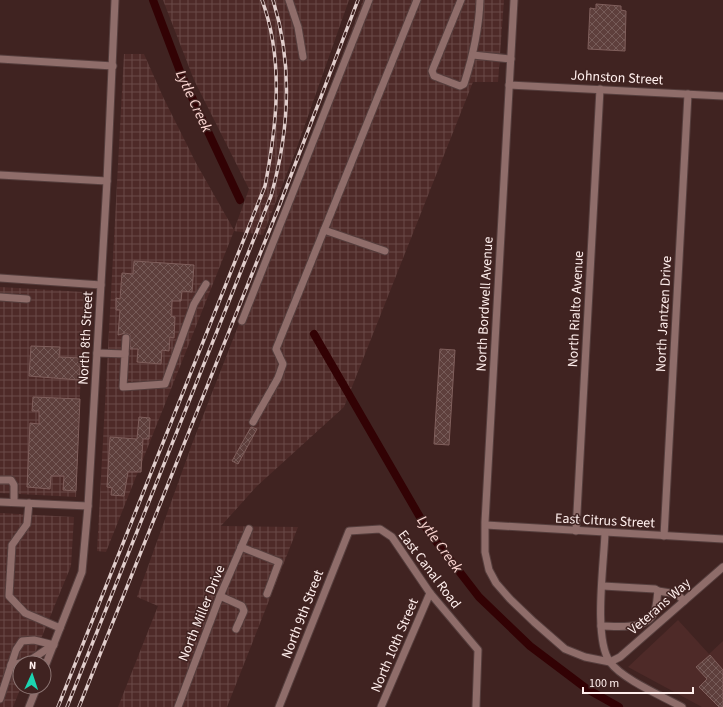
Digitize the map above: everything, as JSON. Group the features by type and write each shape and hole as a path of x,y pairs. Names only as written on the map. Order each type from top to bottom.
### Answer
{"street":[{"name":"North 8th Street","path":"50,655 82,572 88,506 107,181 115,0"},
{"path":"289,0 298,26 303,57"},
{"path":"242,321 369,0"},
{"path":"253,422 278,378 283,364 276,349 417,0"},
{"path":"461,0 432,71 434,76 460,86 464,84 473,55 478,27 480,0"},
{"name":"North Bordwell Avenue","path":"514,0 485,552 489,570 496,583 534,622 565,648 585,657 610,662"},
{"path":"473,55 511,59"},
{"path":"0,59 113,66"},
{"name":"Johnston Street","path":"509,85 723,96"},
{"name":"North Rialto Avenue","path":"576,531 600,89"},
{"name":"North Jantzen Drive","path":"664,536 688,94"},
{"path":"0,174 107,181"},
{"path":"324,230 385,251"},
{"path":"0,278 101,284"},
{"path":"126,338 123,387 165,384 194,304 206,284"},
{"path":"0,297 27,299"},
{"path":"97,353 125,354"},
{"path":"0,480 11,480 14,485 14,502"},
{"path":"0,502 88,506"},
{"path":"29,503 27,524 12,546 9,596 25,613 60,628"},
{"name":"East Citrus Street","path":"486,525 723,539"},
{"name":"North Miller Drive","path":"178,707 220,596 249,529"},
{"name":"East Canal Road","path":"349,531 380,529 392,537 430,593 478,650 476,707"},
{"name":"North 9th Street","path":"280,707 349,531"},
{"path":"606,533 601,626 604,651 610,662 623,675 682,707"},
{"path":"241,547 279,562 267,594"},
{"name":"Veterans Way","path":"610,662 620,657 723,567"},
{"path":"602,586 654,589 677,594 684,601"},
{"path":"601,626 634,626 648,621 655,611 658,591"},
{"name":"North 10th Street","path":"381,707 430,593"},
{"path":"220,596 242,606 244,611 236,629"},
{"path":"0,699 16,650 22,641 34,640 54,645"},
{"path":"11,665 29,661 54,645"},
{"path":"29,707 34,695"}],"shaded area":[{"path":"163,0 349,0 296,150 263,235 234,231 106,552 97,551 124,54 144,54 164,99 196,163 234,230 249,189 194,80"},
{"path":"363,0 504,0 498,82 473,82 344,407 257,486 221,526 298,527 227,707 118,707 158,606 137,597 192,444 303,160"},
{"path":"0,287 84,292 76,497 0,493"},
{"path":"0,513 74,517 71,566 34,655 12,655 12,695 18,695 13,707 0,707"},
{"path":"678,620 709,654 723,641 723,707 702,707 628,667"}],"building":[{"path":"596,4 621,6 621,10 626,11 625,51 588,49 590,8 596,9"},
{"path":"134,261 194,265 192,292 182,291 181,301 172,301 171,316 175,317 174,338 170,337 169,351 162,350 161,364 137,362 138,349 130,349 130,335 126,333 118,335 120,310 116,310 116,298 120,299 122,273 133,274"},
{"path":"31,346 60,347 59,357 81,358 79,380 29,376"},
{"path":"440,349 455,350 449,445 434,444"},
{"path":"33,397 80,399 76,491 63,490 64,476 51,476 50,489 27,487 30,423 39,424 39,411 32,411"},
{"path":"139,417 150,418 149,439 143,439 141,472 128,472 124,496 111,495 112,488 107,487 110,437 137,439"},
{"path":"251,427 257,429 238,464 232,461"},
{"path":"710,655 723,670 723,707 719,707 699,687 707,679 696,667"}],"waterway":[{"name":"Lytle Creek","path":"153,0 181,74 240,200"},
{"name":"Lytle Creek","path":"314,334 428,531 479,597 530,646 587,689 619,707"}],"railway":[{"path":"58,707 265,186 273,140 276,69 269,23 262,0"},
{"path":"67,707 271,196 282,147 286,98 284,49 273,0"},
{"path":"79,707 280,204 358,0"}]}
